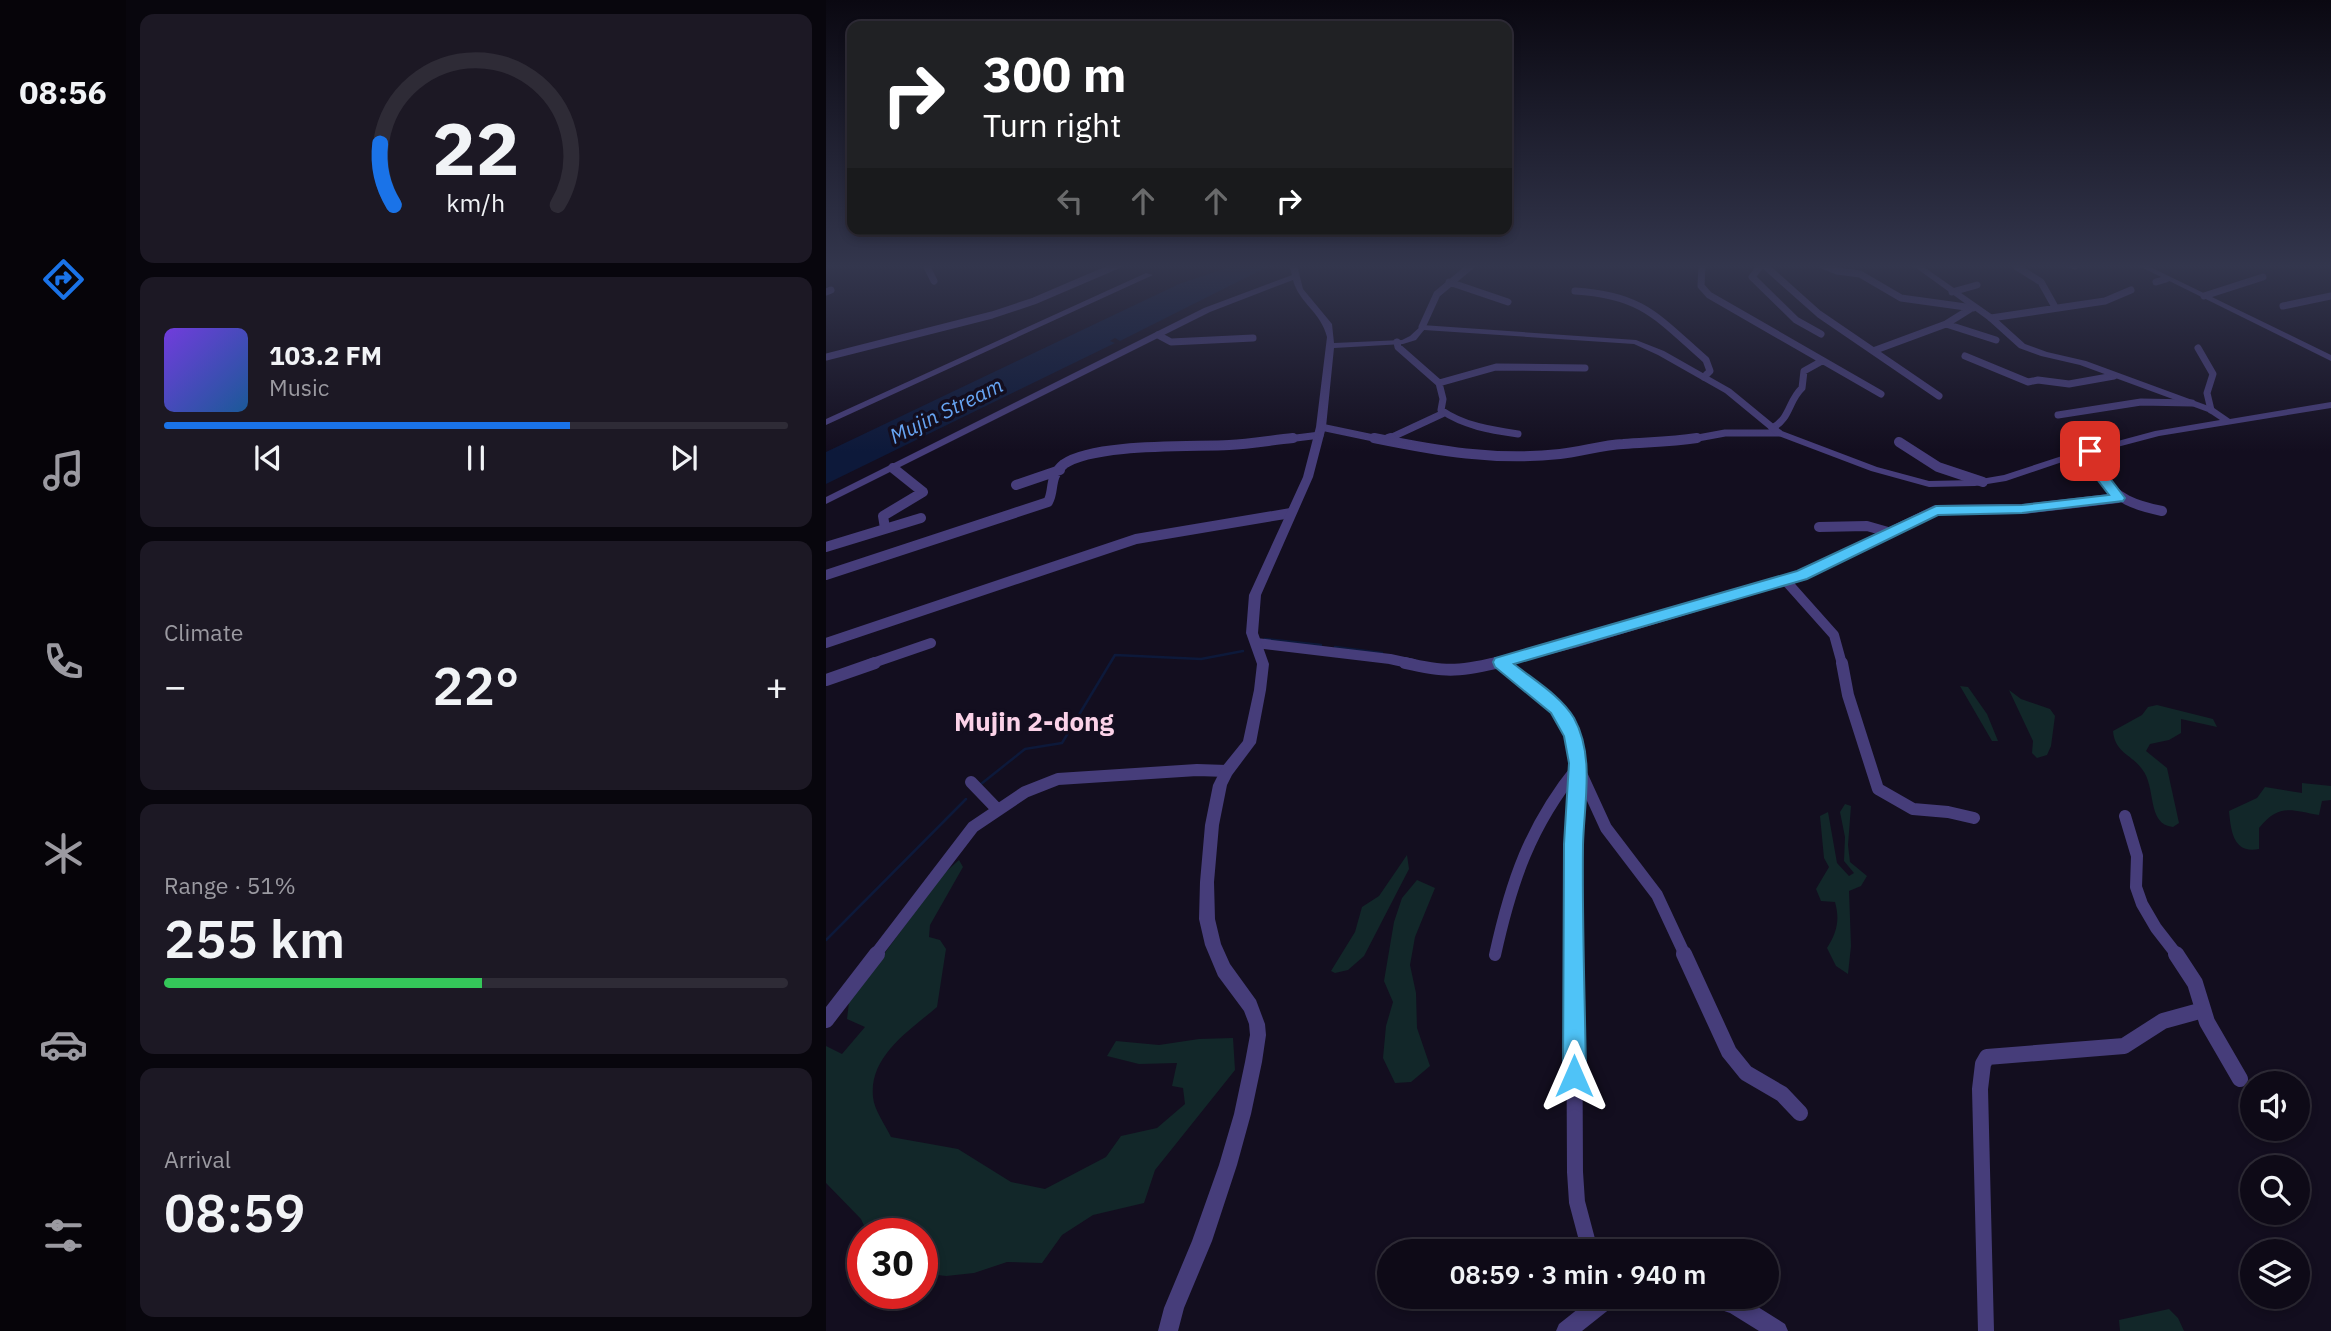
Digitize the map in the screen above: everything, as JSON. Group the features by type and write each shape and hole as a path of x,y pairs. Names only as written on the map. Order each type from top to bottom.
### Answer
{"street":[{"path":"826,357 944,327"},
{"path":"826,422 1034,327"},
{"path":"826,501 1174,327"},
{"path":"1168,1331 1171,1312 1194,1264 1229,1168 1241,1126 1258,1035 1250,1006 1224,970 1213,945 1208,919 1212,825 1220,785 1227,771 1249,743 1263,664 1252,633 1255,595 1308,477 1320,431 1332,346 1329,327"},
{"path":"1332,346 1409,340 1422,327"},
{"path":"1424,327 1636,342 1649,346 1728,391 1775,431 1874,469 1928,484 1983,482 2018,475 2090,451 2158,433 2331,404"},
{"path":"1668,327 1706,360 1710,371 1704,377"},
{"path":"1764,327 1881,394"},
{"path":"1809,327 1821,334"},
{"path":"1838,327 1939,396"},
{"path":"1873,351 1938,327"},
{"path":"1957,327 1996,340"},
{"path":"2001,327 2022,346 2083,363 2211,410 2227,421"},
{"path":"2268,327 2331,358"},
{"path":"1158,335 1171,342 1253,338"},
{"path":"1167,351 1171,342"},
{"path":"1397,342 1398,347 1439,383 1443,399 1441,410 1444,413 1478,426 1518,434"},
{"path":"2198,348 2213,374 2207,393 2211,410"},
{"path":"1965,356 2028,382 2038,380 2069,384 2114,376"},
{"path":"826,575 1048,502 1051,497 1050,485 1060,470 1073,460 1102,452 1244,444 1320,431 1388,439 1454,454 1503,457 1560,454 1622,444 1661,444 1725,433 1764,435 1775,431 1790,412 1792,397 1802,388 1804,371 1822,361"},
{"path":"1439,383 1496,367 1585,369"},
{"path":"2058,415 2141,402 2192,403"},
{"path":"1388,439 1444,413"},
{"path":"1899,442 1938,467 1983,482"},
{"path":"2090,451 2096,456 2097,470 2118,498"},
{"path":"886,528 883,516 923,492 893,468"},
{"path":"1016,485 1060,470"},
{"path":"1255,643 1390,659 1441,671 1462,671 1785,580 1834,562 1888,532 1936,510 2022,509 2118,498 2137,506 2162,511"},
{"path":"826,643 1136,539 1291,513"},
{"path":"826,547 921,518"},
{"path":"1819,527 1867,526 1888,532"},
{"path":"1785,580 1834,635 1839,645 1848,695 1871,775 1878,789 1913,809 1974,818"},
{"path":"826,680 931,642"},
{"path":"1501,662 1547,699 1567,721 1573,736 1578,767 1574,844 1575,1172 1577,1202 1587,1239"},
{"path":"1495,956 1508,894 1530,836 1578,767"},
{"path":"1578,767 1589,783 1606,830 1657,895 1730,1052 1746,1073 1782,1094 1800,1113"},
{"path":"826,1020 973,827 998,809 1046,782 1058,779 1197,770 1227,771"},
{"path":"971,782 974,788 998,809"},
{"path":"2125,817 2137,856 2136,887 2141,904 2185,965 2195,983 2214,1037 2240,1079"},
{"path":"1986,1331 1980,1089 1983,1064 1987,1057 2124,1046 2138,1041 2151,1028 2170,1018 2203,1010"},
{"path":"1566,1331 1593,1309"},
{"path":"1743,1309 1778,1331"}],"green space":[{"path":"1960,686 1968,687 1987,714 1998,741 1992,741"},
{"path":"2009,690 2021,699 2050,709 2055,716 2051,746 2047,755 2037,758 2032,753 2033,741"},
{"path":"2157,705 2213,719 2217,727 2181,719 2181,733 2169,740 2150,744 2146,751 2167,768 2179,823 2173,827 2159,819 2147,777 2138,764 2120,749 2113,731 2142,715 2148,707"},
{"path":"2302,783 2331,786 2331,800 2322,801 2319,815 2293,810 2279,812 2259,828 2259,849 2250,850 2239,844 2233,833 2229,811 2257,798 2265,787 2302,793"},
{"path":"1845,804 1851,806 1848,845 1850,862 1867,876 1861,886 1849,891 1851,946 1848,974 1836,966 1827,948 1837,926 1835,902 1821,901 1816,889 1829,867 1824,858 1820,816 1828,812 1837,863 1849,876 1854,873 1844,861 1845,837 1840,812"},
{"path":"1407,855 1409,869 1364,956 1348,970 1335,973 1331,971 1355,932 1362,907 1379,896"},
{"path":"959,860 963,867 930,925 929,937 940,940 946,949 937,1007 893,1046 877,1069 873,1082 874,1102 891,1137 958,1149 1011,1182 1045,1189 1106,1157 1121,1136 1157,1128 1185,1104 1183,1088 1172,1086 1177,1063 1139,1064 1107,1056 1116,1041 1159,1045 1199,1039 1233,1038 1235,1070 1155,1170 1144,1203 1093,1215 1062,1235 1042,1263 1007,1262 974,1273 946,1276 938,1275 938,1218 860,1218 826,1183 826,1046 842,1054 865,1027 847,1019 849,1002 941,876"},
{"path":"1417,880 1435,888 1415,937 1410,965 1416,993 1417,1028 1430,1066 1411,1082 1395,1083 1383,1058 1386,1026 1393,1002 1384,981 1394,922 1402,898"},
{"path":"2169,1309 2178,1318 2184,1331 2120,1331 2119,1320"}],"water":[{"path":"1088,327 1148,327 1120,341 1115,338 1110,341 1115,343 826,484 826,452"}],"waterway":[{"name":"Mujin Stream","path":"1753,585 1763,581"},
{"name":"Mujin Stream","path":"1703,600 1720,594"},
{"name":"Mujin Stream","path":"1265,639 1321,645"},
{"name":"Mujin Stream","path":"1335,647 1382,653"},
{"name":"Mujin Stream","path":"981,784 1025,749 1062,743 1115,655 1201,659 1243,651"},
{"name":"Mujin Stream","path":"826,940 966,799"}],"district":[{"name":"Mujin 2-dong","path":"1034,721"}],"route":[{"path":"1574,1076 1574,844 1578,763 1567,721 1547,699 1510,672 1501,662 1802,575 1834,562 1888,532 1936,510 2022,509 2118,498 2097,470 2096,456 2090,451"}]}
